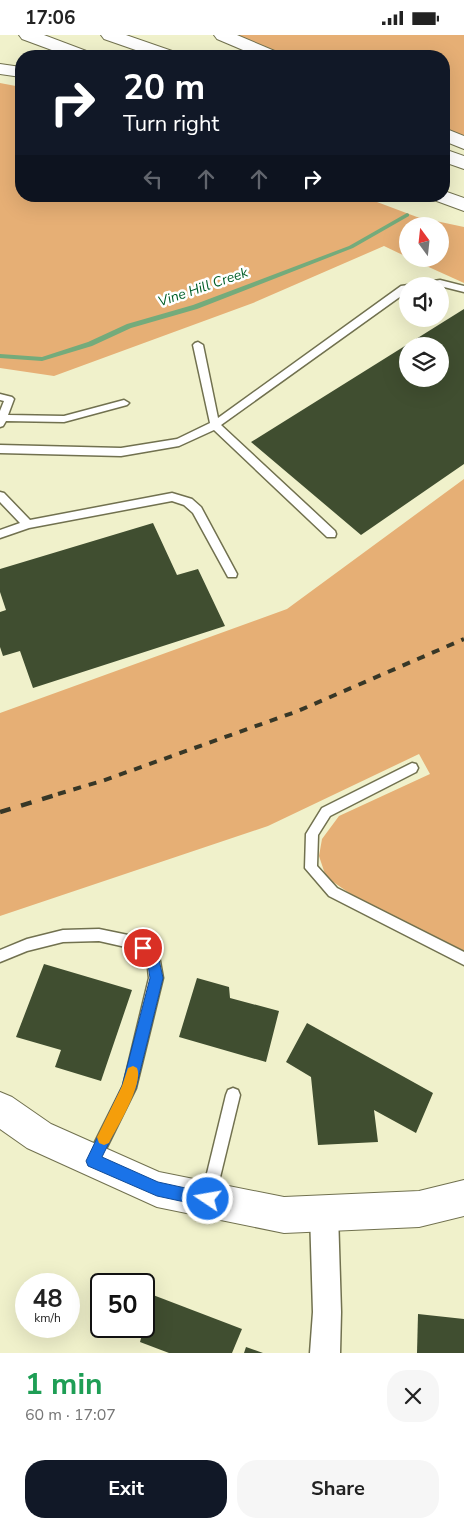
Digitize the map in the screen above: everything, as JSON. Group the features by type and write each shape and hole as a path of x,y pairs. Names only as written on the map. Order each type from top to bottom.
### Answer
{"main road":[{"path":"28,35 67,50"},
{"path":"110,35 152,50"},
{"path":"223,35 257,50"},
{"path":"0,69 15,71"},
{"path":"450,137 464,143"},
{"path":"450,157 464,163"},
{"path":"450,200 464,205"},
{"path":"0,1109 38,1136 157,1189 284,1215 419,1209 464,1198"}],"street":[{"path":"324,1213 327,1312 325,1353"}],"lane":[{"path":"449,285 464,289"},
{"path":"0,449 121,451 178,442 214,425 399,292"},
{"path":"198,345 214,425 331,534"},
{"path":"0,397 9,399 1,421 64,419 124,403"},
{"path":"0,496 28,525"},
{"path":"0,534 28,525 172,497 188,502 197,510 232,574"},
{"path":"412,767 326,812 312,834 311,869 333,892 464,959"},
{"path":"0,956 27,945 63,936 99,935 133,942 153,955 156,978 129,1088 93,1161"},
{"path":"208,1199 233,1095"}],"shaded area":[{"path":"223,35 464,35 464,143 450,137 450,50 257,50"},
{"path":"0,83 15,86 15,202 377,202 417,217 399,217 399,253 384,246 253,303 54,376 0,368"},
{"path":"449,224 464,227 464,283 429,267 449,267"},
{"path":"464,479 464,954 355,897 326,877 319,856 322,839 339,816 430,774 419,754 268,826 0,916 0,713 287,609"}],"building":[{"path":"464,309 464,464 361,535 251,442 399,350 399,387 449,387 449,337 419,337 435,327 449,327 449,318"},
{"path":"153,523 177,575 198,569 225,626 33,688 20,651 3,656 0,647 0,612 6,610 0,592 0,569"},
{"path":"44,964 132,990 101,1081 55,1067 61,1050 16,1037"},
{"path":"197,978 229,987 230,998 279,1011 266,1062 179,1037"},
{"path":"307,1023 433,1093 416,1133 374,1110 378,1142 318,1145 311,1077 286,1062"},
{"path":"155,1296 242,1329 232,1353 169,1353 140,1342 141,1338 155,1338"},
{"path":"418,1314 464,1319 464,1353 417,1353"},
{"path":"246,1347 263,1353 244,1353"}],"waterway":[{"name":"Vine Hill Creek","path":"0,356 42,359 90,344 129,326 195,307 351,247 407,215"}],"railway":[{"path":"58,794 102,781 298,711 464,639"},
{"path":"0,812 62,793"}],"slow traffic":[{"path":"104,1137 129,1088 133,1073"}],"route":[{"path":"143,948 153,955 156,978 129,1088 93,1161 157,1189 208,1199"}]}
